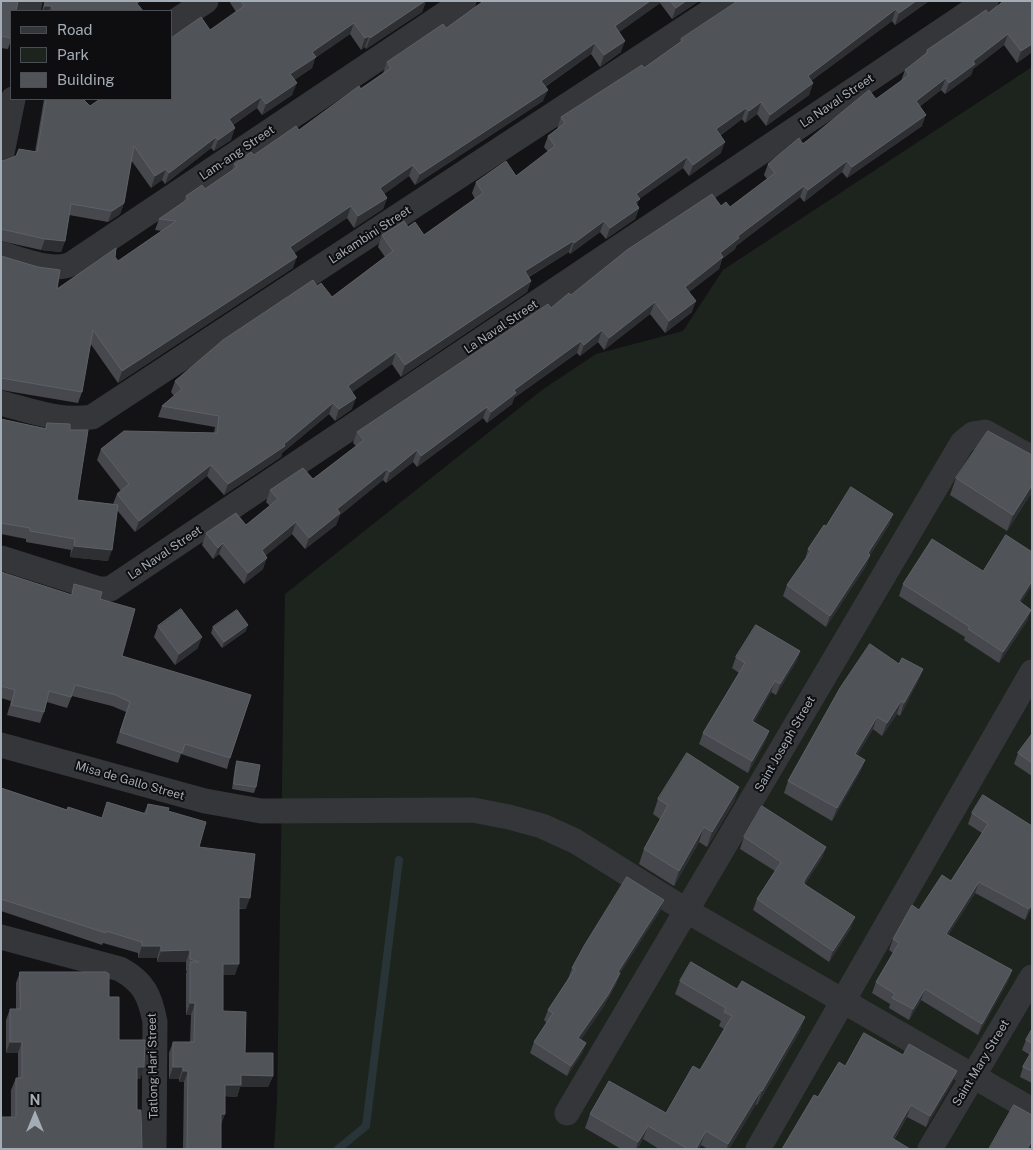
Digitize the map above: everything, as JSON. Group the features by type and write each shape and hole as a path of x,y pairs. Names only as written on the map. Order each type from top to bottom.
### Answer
{"street":[{"path":"172,23 206,1"},
{"name":"Lam-ang Street","path":"1,254 56,267 66,267 464,1"},
{"name":"Lakambini Street","path":"1,403 74,420 92,417 726,1"},
{"name":"La Naval Street","path":"1,558 99,589 110,589 986,1"},
{"path":"1,158 13,100"},
{"name":"Saint Joseph Street","path":"567,1113 962,443 973,434 985,432 1032,458"},
{"path":"758,1149 1032,672"},
{"name":"Misa de Gallo Street","path":"1,745 204,801 261,811 473,810 542,826 575,841 687,911 1032,1110"},
{"name":"Tatlong Hari Street","path":"1,937 120,970 135,977 145,990 152,1006 155,1022 154,1149"},
{"name":"Saint Mary Street","path":"930,1149 1032,977"}],"green space":[{"path":"1032,67 1032,1149 274,1149 277,1102 285,594 542,390 596,354 683,331 723,270"}],"building":[{"path":"1,1 18,1 16,10 10,10 10,38 1,36"},
{"path":"46,1 135,1 142,10 53,10 51,6 45,6"},
{"path":"241,1 425,1 370,38 369,36 365,38 354,23 312,52 316,57 290,74 297,83 266,104 261,97 229,119 235,128 218,140 216,137 169,173 166,169 155,176 134,146 124,203 112,211 71,204 65,241 45,239 1,229 1,160 16,156 19,149 37,152 46,100 84,100 90,106 99,100 172,100 172,37 201,17 210,30 244,6"},
{"path":"484,1 650,1 615,26 625,41 604,55 595,43 541,81 548,90 420,174 413,165 380,188 387,198 358,216 351,206 290,247 297,257 122,371 93,330 82,392 1,378 1,256 38,267 60,270 57,289 116,248 115,257 118,261 176,221 159,219 188,199 186,196 202,185 205,189 237,167 234,164 251,152 254,155 296,126 299,130 359,86 361,89 391,68 387,62 443,24 446,28"},
{"path":"671,1 686,1 676,8"},
{"path":"738,1 916,1 899,13 896,9 808,76 813,83 770,115 761,102 749,111 746,108 716,129 725,142 693,165 687,157 636,194 640,199 635,202 639,208 610,228 604,221 574,243 573,241 525,271 531,281 405,365 396,352 348,386 356,398 339,409 333,403 284,444 285,446 228,484 211,465 139,521 117,494 129,484 101,449 124,431 217,433 219,416 162,406 182,389 175,381 223,340 313,280 317,286 321,283 332,297 393,251 382,235 404,221 408,227 415,222 424,235 483,193 476,182 506,161 516,176 555,146 548,136 565,123 561,117 642,65 644,68 682,41 681,39"},
{"path":"1004,1 1032,1 1032,44 1021,51 1008,34 973,61 975,64 949,83 946,78 916,101 926,115 852,167 847,161 808,190 804,186 738,236 739,238 720,253 723,257 685,287 696,301 669,321 655,302 609,338 602,330 584,345 581,341 514,390 516,393 491,412 487,407 421,456 417,450 390,472 387,469 337,509 340,513 309,538 296,522 262,550 267,558 248,573 223,543 218,548 206,533 236,513 246,525 278,499 270,490 303,468 313,479 364,440 357,432 548,304 551,308 569,293 571,295 627,250 712,194 721,206 726,202 730,207 775,173 768,164 799,138 803,144 869,90 876,99 909,75 905,70 928,52 927,50 986,10 988,13"},
{"path":"1,419 46,429 47,423 70,424 70,430 88,430 77,500 118,505 112,550 74,546 75,539 30,531 30,528 1,523"},
{"path":"988,431 1032,455 1032,485 1013,515 956,478"},
{"path":"851,487 893,514 868,553 870,555 830,616 787,585 811,551 808,549 824,525 826,526"},
{"path":"1006,535 1032,552 1032,581 1019,601 1031,610 1003,652 968,629 970,627 903,584 932,539 983,571"},
{"path":"1,572 72,595 74,584 102,592 100,599 135,609 122,656 251,695 230,758 185,744 182,753 120,732 130,702 116,695 75,685 71,697 49,691 44,712 11,705 15,690 1,686"},
{"path":"181,609 202,637 179,654 158,626"},
{"path":"237,610 248,625 224,642 213,627"},
{"path":"756,625 800,651 780,684 775,681 752,721 769,731 752,761 703,733 745,663 736,657"},
{"path":"870,644 899,664 902,658 923,669 904,703 901,701 887,723 877,717 855,754 865,760 837,808 788,781 840,688"},
{"path":"1032,734 1032,763 1018,753"},
{"path":"687,753 739,787 712,832 704,827 679,871 644,849 668,805 658,799"},
{"path":"237,761 260,765 256,787 234,784"},
{"path":"1,788 67,810 68,807 102,818 107,802 146,814 148,804 169,808 168,811 206,822 199,847 255,854 250,898 239,897 239,964 223,964 223,1011 246,1012 245,1053 273,1053 273,1076 241,1075 241,1085 225,1085 225,1114 221,1114 221,1149 187,1149 188,1071 183,1071 183,1067 173,1067 173,1042 194,1042 195,1003 190,1003 190,962 199,962 190,959 190,950 161,951 161,946 142,946 142,942 106,931 106,933 1,899"},
{"path":"983,795 1032,826 1032,904 1029,909 979,882 946,934 1012,970 982,1024 925,989 913,1009 892,998 895,994 876,982 899,943 893,939 912,905 919,910 942,875 951,881 988,824 972,813"},
{"path":"762,806 826,847 804,881 804,884 855,917 833,951 757,899 781,862 744,837"},
{"path":"627,877 664,900 618,972 620,973 608,995 578,1038 586,1043 571,1066 534,1042 553,1013 548,1010 575,969 572,968 584,946"},
{"path":"691,962 737,989 742,981 805,1017 762,1091 728,1144 706,1131 696,1149 688,1149 648,1126 638,1142 590,1114 609,1081 666,1113 693,1066 700,1070 732,1016 724,1012 726,1008 680,981"},
{"path":"20,972 106,972 109,974 109,997 119,997 119,1040 145,1040 144,1067 137,1067 137,1110 141,1110 142,1149 1,1149 1,1117 16,1117 16,1078 22,1078 22,1042 10,1042 10,1009 20,1009"},
{"path":"1032,1029 1032,1043 1026,1040"},
{"path":"864,1033 903,1055 909,1044 957,1071 930,1116 911,1105 892,1138 910,1149 782,1149 814,1095 818,1097 839,1062 845,1066"},
{"path":"1032,1051 1032,1071 1023,1067"},
{"path":"1014,1105 1032,1115 1032,1141 1027,1149 989,1149"}],"waterway":[{"path":"338,1149 366,1126 399,860"}]}
